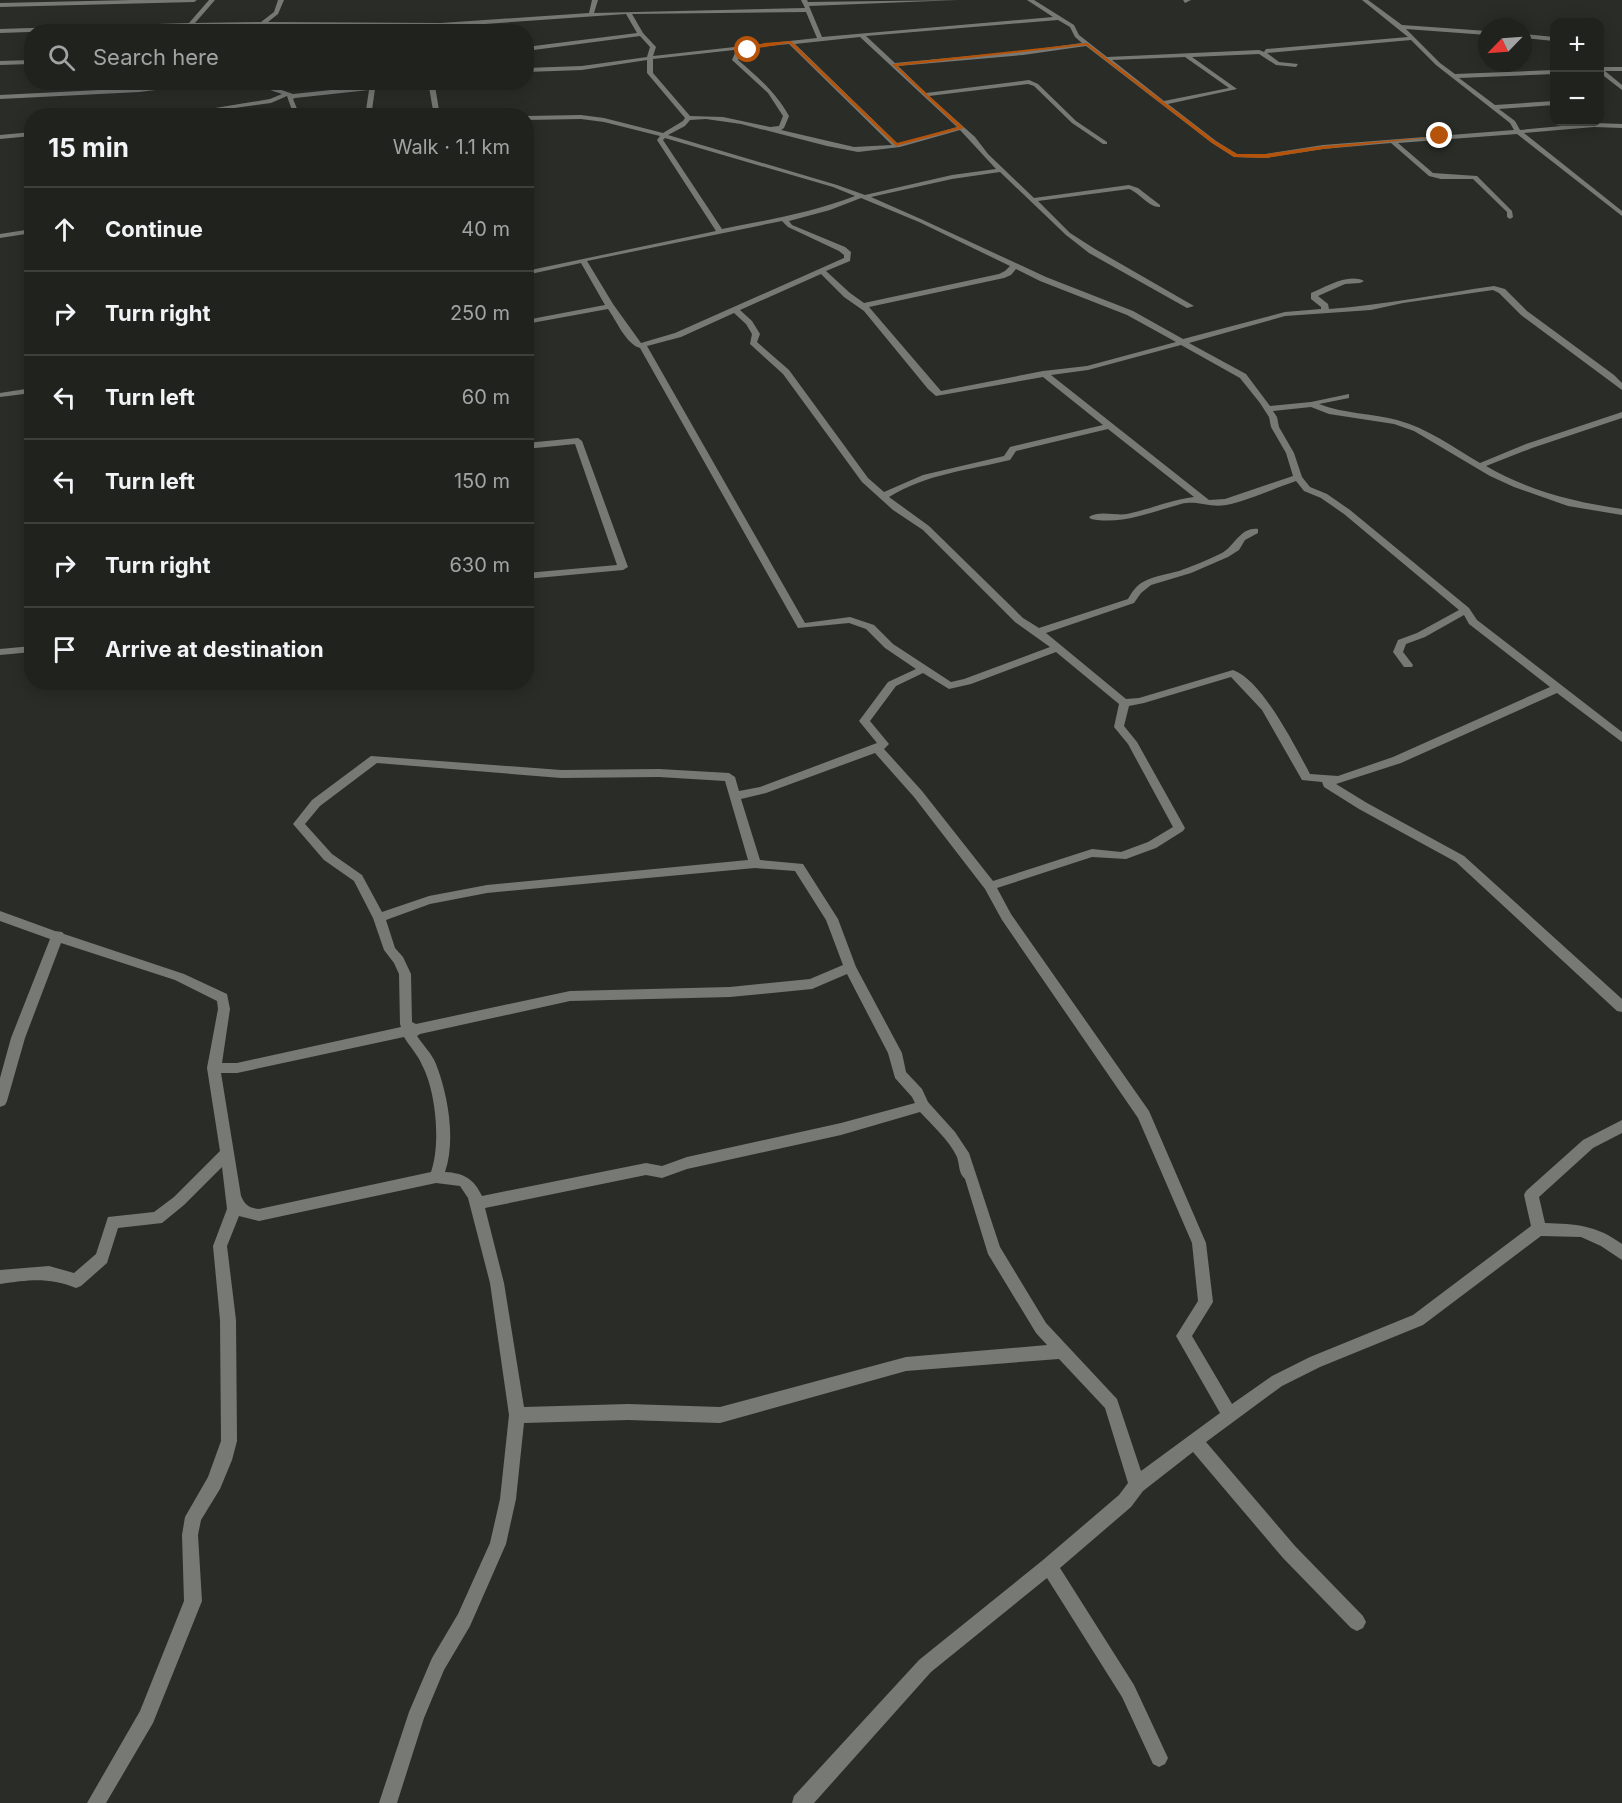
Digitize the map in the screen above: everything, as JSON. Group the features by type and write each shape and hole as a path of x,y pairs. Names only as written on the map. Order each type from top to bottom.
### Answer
{"street":[{"path":"0,5 195,0"},
{"path":"191,24 209,0"},
{"path":"262,23 276,14 281,0"},
{"path":"591,15 595,0"},
{"path":"210,24 452,24 628,13 955,0"},
{"path":"1030,0 1072,26 1087,44 1214,142 1232,154 1242,157 1392,141 1517,131 1622,126"},
{"path":"1365,0 1401,27 1438,64 1513,122 1517,131 1622,214"},
{"path":"806,5 820,39"},
{"path":"628,13 640,34 653,47 650,73 688,118"},
{"path":"534,70 582,68 764,44 1058,18"},
{"path":"1401,27 1478,32"},
{"path":"0,31 24,30"},
{"path":"1539,30 1550,37"},
{"path":"534,48 640,34"},
{"path":"861,35 961,128 1068,234 1092,251 1190,306"},
{"path":"1532,37 1550,39"},
{"path":"1266,51 1413,38"},
{"path":"790,42 896,145"},
{"path":"764,44 737,54 735,58 759,79 782,108 786,120 782,126 769,129"},
{"path":"894,65 1014,54 1087,44"},
{"path":"1106,59 1261,53 1278,64 1296,65"},
{"path":"1163,103 1234,89 1187,56"},
{"path":"0,63 24,62"},
{"path":"1604,70 1622,69"},
{"path":"1604,71 1622,80"},
{"path":"1455,76 1550,72"},
{"path":"1603,72 1622,88"},
{"path":"924,95 1029,82 1036,85 1087,132 1105,143"},
{"path":"0,97 139,90"},
{"path":"274,90 289,95"},
{"path":"221,108 271,101 289,95 331,90"},
{"path":"369,108 372,90"},
{"path":"435,90 436,108"},
{"path":"289,95 294,108"},
{"path":"1495,107 1550,103"},
{"path":"534,117 591,118 663,135 672,135 862,196 921,221 1014,266 1121,308 1243,376 1273,417 1275,427 1290,453 1298,477 1307,489 1324,496 1347,512 1389,549 1466,610 1473,622 1622,738"},
{"path":"688,118 709,117 861,150 896,145 961,128"},
{"path":"672,135 688,118"},
{"path":"1613,126 1612,122 1622,121"},
{"path":"1613,126 1622,133"},
{"path":"0,137 24,135"},
{"path":"663,135 660,140 720,232"},
{"path":"1392,141 1431,175 1475,177 1510,212 1510,217"},
{"path":"534,271 828,209 862,196 952,177 1001,170"},
{"path":"1034,200 1129,187 1136,189 1158,206"},
{"path":"642,346 678,335 847,259 848,254 834,245 790,226 785,221 787,218"},
{"path":"0,236 24,232"},
{"path":"583,260 632,339 642,346 802,626 850,620 870,627 889,646 949,686 968,682 1057,648"},
{"path":"863,306 1001,276 1008,273 1014,266"},
{"path":"822,271 847,295 863,306 936,393 1088,368 1278,315 1371,308 1494,288 1502,291 1524,313 1611,377 1622,388"},
{"path":"1325,310 1325,306 1315,299 1314,295 1344,282 1360,280"},
{"path":"534,320 607,306 611,308"},
{"path":"735,310 754,329 756,334 753,342 786,372 865,480 896,508 926,528 1020,620 1038,632 1124,704"},
{"path":"1043,374 1207,503 1226,502 1298,477"},
{"path":"0,394 24,391"},
{"path":"1267,410 1312,404 1346,396"},
{"path":"1312,404 1329,411 1395,422 1417,429 1479,466 1517,485 1571,504 1622,512"},
{"path":"1479,466 1529,446 1622,415"},
{"path":"884,496 894,489 932,474 1007,458 1013,448 1110,426"},
{"path":"534,445 578,441 623,567 534,575"},
{"path":"1094,517 1112,515 1126,517 1183,501 1202,499"},
{"path":"1038,632 1131,601 1148,583 1188,571 1225,555 1236,548 1241,538 1255,531"},
{"path":"1408,665 1398,652 1402,642 1421,635 1466,610"},
{"path":"0,652 24,650"},
{"path":"735,796 762,790 884,744 864,721 892,684 924,669"},
{"path":"1124,704 1233,673 1248,685 1288,742 1306,777 1338,780 1397,759 1558,688"},
{"path":"990,886 1092,853 1122,856 1152,844 1179,828 1132,742 1119,727 1124,704"},
{"path":"877,748 918,794 990,886 1006,917 1144,1114 1199,1244 1206,1302 1184,1336 1230,1416"},
{"path":"415,1030 406,1023 405,974 399,960 390,950 379,918 358,878 328,857 299,824 316,803 375,759 561,774 659,773 729,777 755,864"},
{"path":"1327,779 1328,784 1363,806 1460,859 1622,1007"},
{"path":"379,918 429,900 487,889 755,864 799,867 832,919 850,967 896,1053 900,1074 916,1093 922,1106 939,1122 964,1157 966,1171 971,1176 993,1249 1041,1328 1111,1404 1137,1485"},
{"path":"0,916 206,987 223,998 224,1009 214,1068 234,1198 234,1209 220,1246 228,1320 229,1441 214,1483 193,1517 190,1535 193,1601 147,1717 96,1803"},
{"path":"0,1101 18,1038 58,935"},
{"path":"214,1068 237,1068 570,996 730,992 812,984 850,967"},
{"path":"415,1030 410,1036 429,1064 442,1109 442,1160 436,1177"},
{"path":"476,1204 645,1170 662,1172 687,1163 841,1129 922,1106"},
{"path":"1539,1229 1531,1195 1588,1144 1622,1126"},
{"path":"0,1277 33,1273 68,1277 76,1281 102,1258 113,1222 157,1218 179,1201 228,1152"},
{"path":"234,1198 239,1208 248,1215 259,1215 436,1177 465,1182 474,1196 496,1283 517,1415 508,1499 498,1544 464,1620 438,1664 415,1718 388,1803"},
{"path":"801,1803 925,1666 1049,1566 1125,1501 1137,1485 1277,1381 1315,1362 1418,1320 1539,1229 1582,1231 1606,1241 1622,1253"},
{"path":"517,1415 627,1412 720,1414 906,1364 1062,1351"},
{"path":"1194,1442 1289,1552 1357,1622"},
{"path":"1049,1566 1128,1691 1159,1758"}],"route":[{"path":"748,50 764,44 790,42 896,145 961,128 894,65 1023,53 1087,44 1214,142 1236,156 1266,156 1323,147 1440,136"}]}
